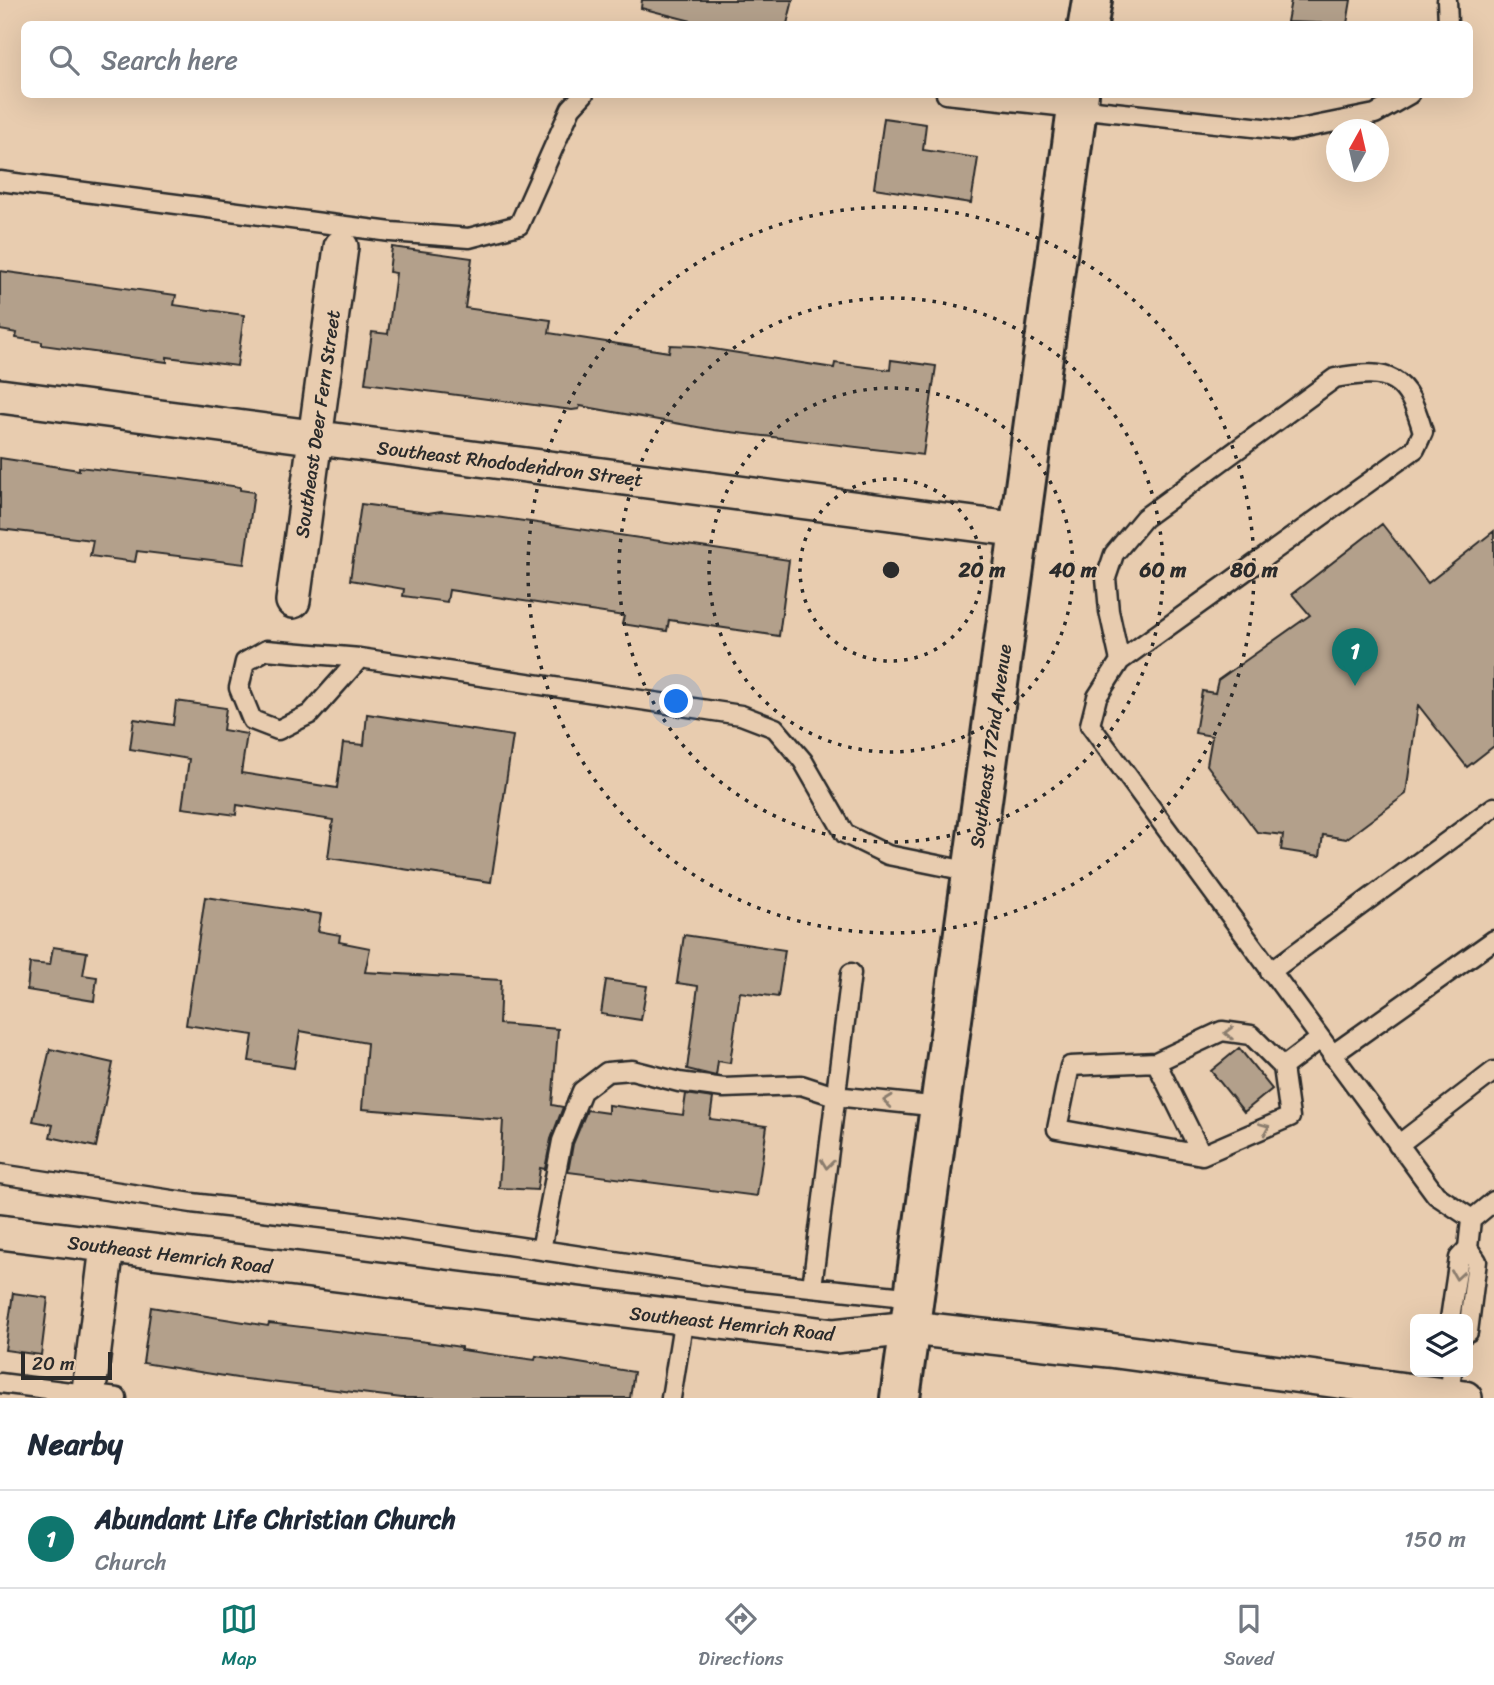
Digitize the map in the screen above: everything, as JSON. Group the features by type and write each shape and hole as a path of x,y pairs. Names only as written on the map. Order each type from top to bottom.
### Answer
{"main road":[{"path":"1088,21 1092,0"},
{"name":"Southeast 172nd Avenue","path":"900,1398 1078,101"}],"street":[{"name":"Southeast Deer Fern Street","path":"293,601 341,247"},
{"name":"Southeast Rhododendron Street","path":"0,397 1020,530"},
{"name":"Southeast Hemrich Road","path":"0,1232 834,1336 913,1313 1109,1350 1385,1393 1455,1389"},
{"path":"98,1397 107,1247"}],"lane":[{"path":"1447,0 1448,21"},
{"path":"0,181 391,232 470,237 519,225 570,108 580,98"},
{"path":"1021,98 1078,101 1290,131 1375,114 1403,98"},
{"path":"1120,661 1109,611 1106,578 1114,554 1144,518 1335,378 1367,372 1387,374 1408,390 1423,432 1415,449 1120,661 1097,697 1090,725 1436,1195 1472,1219"},
{"path":"360,658 310,714 278,730 252,720 239,688 245,662 266,650 360,658 741,715 775,728 803,761 845,834 888,855 972,872"},
{"path":"1270,972 1494,807"},
{"path":"1332,1055 1494,940"},
{"path":"812,1287 851,973"},
{"path":"1222,1031 1251,1035 1283,1067 1290,1117 1202,1155 1057,1129 1070,1066 1156,1062 1222,1031"},
{"path":"1283,1067 1320,1039"},
{"path":"1156,1062 1202,1155"},
{"path":"541,1250 562,1141 582,1091 607,1072 632,1070 679,1082 724,1088 801,1085 835,1096 940,1107"},
{"path":"1398,1145 1494,1071"},
{"path":"0,1174 735,1279 812,1287 913,1313"},
{"path":"1451,1314 1460,1258 1468,1248 1472,1219 1494,1201"},
{"path":"1468,1248 1477,1261 1470,1314"},
{"path":"671,1398 684,1317"},
{"path":"0,1383 98,1397"}],"building":[{"path":"642,0 793,0 788,21 691,21 641,8"},
{"path":"1291,0 1351,0 1348,21 1287,21"},
{"path":"884,118 926,124 923,150 978,158 971,203 874,188"},
{"path":"392,247 472,258 465,308 551,320 549,333 669,352 670,345 694,346 834,368 835,363 890,370 891,360 936,366 923,455 714,430 580,406 579,409 572,410 365,383 372,332 388,334 396,273 389,272"},
{"path":"0,271 176,295 174,305 244,315 237,366 167,357 167,362 42,345 42,342 16,338 17,333 0,330"},
{"path":"0,458 79,470 79,467 183,479 240,487 240,490 254,492 244,564 137,551 135,562 90,556 93,540 0,529"},
{"path":"361,504 428,513 441,511 496,517 789,560 779,636 669,620 667,631 622,624 624,616 449,590 447,602 403,596 404,589 350,580"},
{"path":"1382,524 1428,583 1494,531 1494,746 1467,767 1418,705 1406,794 1346,839 1323,835 1320,856 1281,850 1283,835 1257,832 1207,765 1212,736 1195,733 1202,691 1215,693 1218,680 1310,615 1292,594"},
{"path":"176,701 226,708 223,730 247,734 241,773 337,788 343,743 364,745 367,714 513,736 491,882 328,858 333,820 237,805 236,815 182,808 189,759 130,749 134,719 173,725"},
{"path":"205,897 321,914 318,931 340,935 339,942 370,948 365,972 501,980 499,1024 558,1029 552,1105 563,1107 551,1139 545,1169 540,1168 537,1190 499,1188 503,1120 362,1109 367,1043 300,1031 294,1068 249,1061 253,1035 186,1025"},
{"path":"684,935 785,950 778,997 740,992 730,1063 718,1061 716,1076 687,1069 698,986 677,983"},
{"path":"53,947 87,952 83,975 97,977 94,1001 27,990 30,963 50,965"},
{"path":"606,980 647,986 641,1020 601,1014"},
{"path":"1239,1048 1272,1089 1244,1112 1211,1071"},
{"path":"50,1049 113,1063 96,1147 50,1137 53,1125 33,1121"},
{"path":"686,1094 713,1098 710,1119 767,1126 757,1196 568,1172 573,1144 587,1110 608,1113 608,1105 683,1115"},
{"path":"13,1293 48,1298 41,1355 5,1350"},
{"path":"151,1307 268,1326 269,1323 427,1342 461,1347 461,1350 535,1360 536,1356 634,1372 630,1398 402,1398 237,1378 143,1363"}],"place":[{"name":"Abundant Life Christian Church","path":"1355,686"}]}
